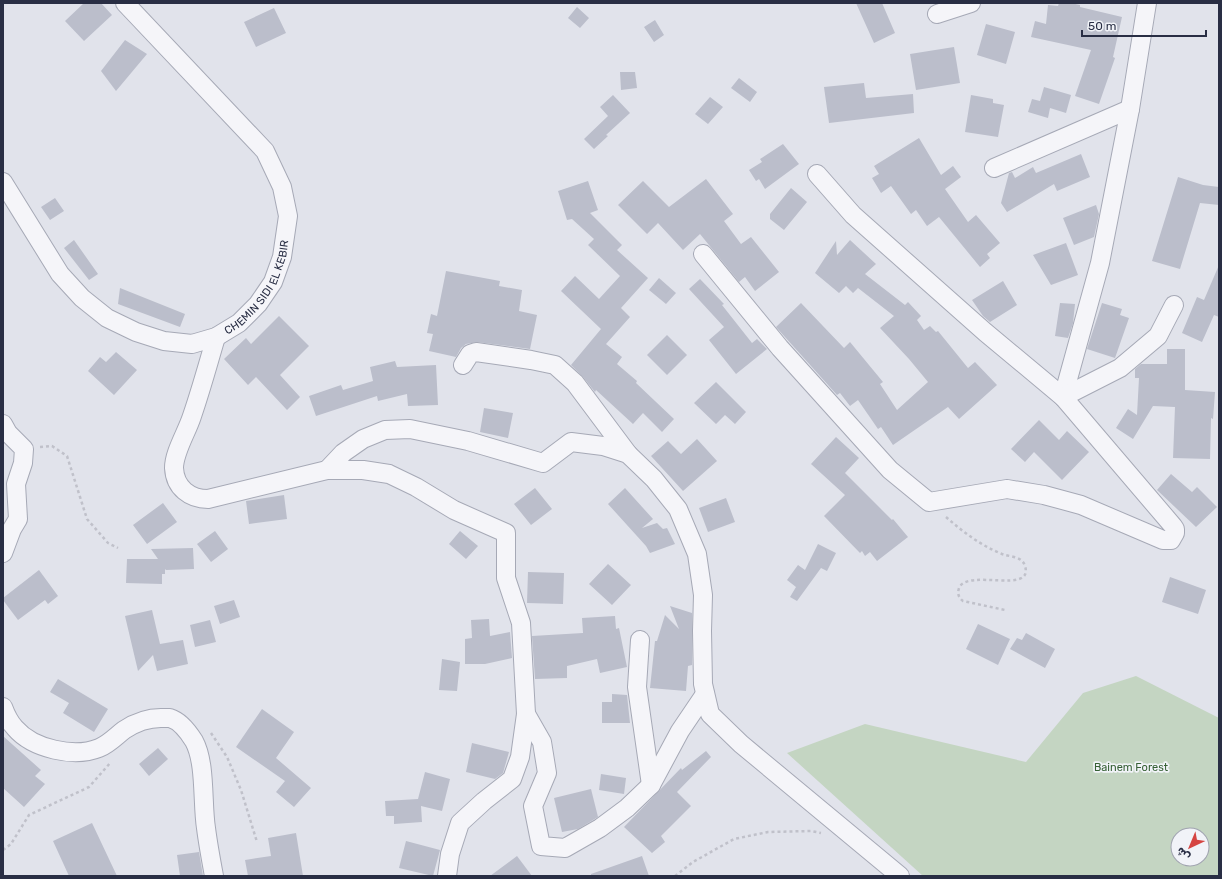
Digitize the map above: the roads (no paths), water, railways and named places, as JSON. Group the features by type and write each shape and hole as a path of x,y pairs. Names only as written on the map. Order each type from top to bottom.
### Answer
{"street":[{"name":"CHEMIN SIDI EL KEBIR","path":"5,192 60,274 82,298 107,318 136,332 164,340 192,344 216,337 238,323 258,304 273,282 282,257 288,216 282,187 265,151 125,3"},
{"path":"937,14 971,3"},
{"path":"1063,397 1100,263 1130,109 1146,3"},
{"path":"994,168 1130,109"},
{"path":"703,254 780,348 890,470 929,502 1007,489 1044,495 1081,505 1163,540 1171,540 1175,533 1173,526 1063,397 986,332 853,215 817,174"},
{"path":"1063,397 1120,368 1158,336 1174,305"},
{"path":"216,337 192,416 175,460 175,476 182,490 194,497 208,499 327,470 363,470 389,474 416,487 454,510 506,533 506,578 521,623 526,714 520,757 512,779 484,801 460,823 450,854 447,876"},
{"path":"463,365 470,354 476,352 531,360 555,365 575,383 628,454 654,479 678,509 697,554 703,595 703,684 710,714 741,744 900,876"},
{"path":"3,424 8,433 24,449 23,463 16,484 18,519 12,529 3,553"},
{"path":"327,470 343,453 363,439 385,430 398,429 410,429 468,441 543,463 571,442 603,446 628,454"},
{"path":"640,640 637,687 652,785"},
{"path":"526,714 542,742 547,773 533,806 542,846 565,848 600,828 627,808 652,785 680,732 705,694"},
{"path":"3,707 7,717 15,729 26,738 39,745 65,752 77,753 101,747 129,727 149,718 170,718 180,724 188,732 199,752 206,827 214,876"}],"park label":[{"name":"Bainem Forest","path":"1131,767"}]}
